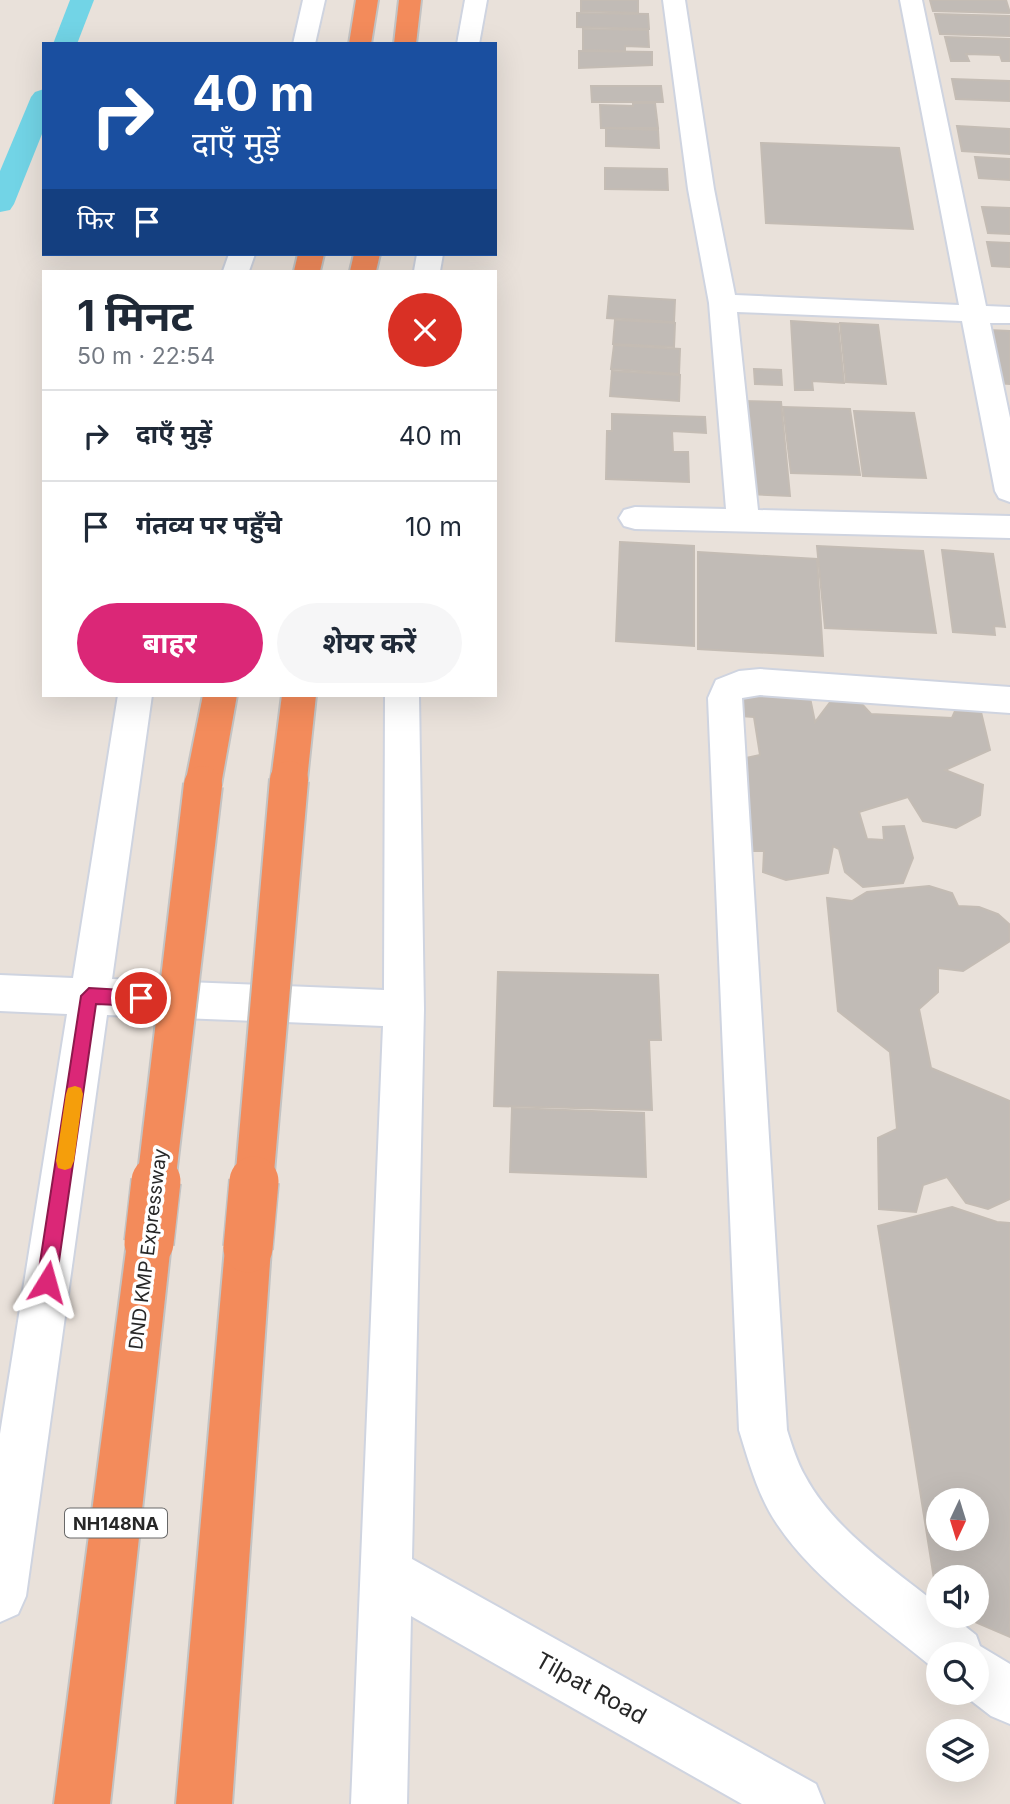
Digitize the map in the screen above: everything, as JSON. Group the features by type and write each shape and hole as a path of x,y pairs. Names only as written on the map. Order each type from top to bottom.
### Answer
{"highway":[{"path":"360,42 367,0"},
{"path":"405,42 410,0"},
{"name":"DND KMP Expressway","path":"82,1804 203,785 220,697"},
{"path":"204,1804 247,1248 299,697"}],"street":[{"path":"304,42 314,0"},
{"path":"468,42 476,0"},
{"path":"674,0 701,189 723,303 743,521"},
{"path":"911,0 1010,491"},
{"path":"723,303 1010,315"},
{"path":"635,518 1010,527"},
{"path":"943,1642 836,1551 798,1513 777,1473 763,1430 724,698 728,689 739,684 760,682 1010,700"},
{"path":"0,1596 135,697"},
{"path":"379,1804 404,1009 402,697"},
{"path":"0,993 404,1009"},
{"name":"Tilpat Road","path":"386,1573 796,1804"},
{"path":"989,1681 1010,1696"}],"building":[{"path":"581,0 638,0 638,13 581,11"},
{"path":"930,0 1006,0 1010,13 933,11"},
{"path":"577,13 648,14 649,29 577,27"},
{"path":"935,14 1010,16 1010,36 940,34"},
{"path":"583,29 648,30 649,47 625,46 625,51 583,50"},
{"path":"945,37 1010,39 1010,61 1002,61 1000,55 966,54 969,61 951,61"},
{"path":"579,51 652,52 652,65 579,68"},
{"path":"952,79 1010,81 1010,101 956,99"},
{"path":"591,86 661,86 663,102 592,102"},
{"path":"633,103 655,103 658,128 601,128 600,105 633,106"},
{"path":"957,126 1010,129 1010,154 962,151"},
{"path":"606,128 658,130 659,148 606,146"},
{"path":"761,143 899,148 913,229 766,223"},
{"path":"975,157 1010,159 1010,180 979,178"},
{"path":"605,168 667,169 668,190 605,189"},
{"path":"982,207 1010,208 1010,234 988,233"},
{"path":"987,242 1010,243 1010,267 992,266"},
{"path":"609,296 675,300 674,322 607,318"},
{"path":"615,320 675,323 674,347 613,344"},
{"path":"791,321 838,324 844,383 812,381 813,390 795,390"},
{"path":"840,323 878,325 886,384 846,382"},
{"path":"988,330 1010,331 1010,384 996,383"},
{"path":"614,345 680,349 679,374 611,369"},
{"path":"754,369 781,370 782,385 755,384"},
{"path":"612,371 680,375 679,401 610,396"},
{"path":"742,401 781,402 790,496 748,494"},
{"path":"783,407 850,409 860,475 791,473"},
{"path":"854,411 914,413 926,478 863,476"},
{"path":"612,414 705,417 706,433 672,431 673,452 688,452 689,482 606,479 607,431 612,431"},
{"path":"620,542 694,546 694,646 616,641"},
{"path":"817,546 923,551 936,633 825,628"},
{"path":"942,550 993,554 1005,627 994,626 995,635 953,632"},
{"path":"698,552 817,559 823,656 698,649"},
{"path":"740,693 809,693 815,722 831,701 860,702 871,714 952,718 955,711 981,712 990,750 945,770 983,785 980,815 956,828 923,821 908,797 859,812 867,839 884,840 883,827 904,826 913,858 903,883 863,887 845,872 839,849 833,846 828,873 786,880 763,872 764,851 746,851 741,759 760,755 754,717 741,716"},
{"path":"929,886 952,893 958,906 979,907 998,914 1009,924 1010,941 963,971 938,968 938,992 919,1009 931,1068 1010,1101 1010,1199 988,1209 966,1203 947,1177 923,1185 916,1212 879,1209 878,1138 897,1129 890,1052 838,1011 827,898 852,901 867,892"},
{"path":"498,972 658,975 661,1040 649,1040 652,1110 494,1106"},
{"path":"512,1108 644,1113 646,1177 510,1172"},
{"path":"952,1207 997,1222 1010,1223 1010,1637 989,1628 989,1565 932,1565 930,1551 989,1551 989,1488 926,1488 926,1528 878,1226"}],"waterway":[{"path":"66,42 82,0"},
{"path":"0,204 42,102"}],"slow traffic":[{"path":"65,1161 75,1094"}],"route":[{"path":"47,1282 89,996 141,998"}]}
